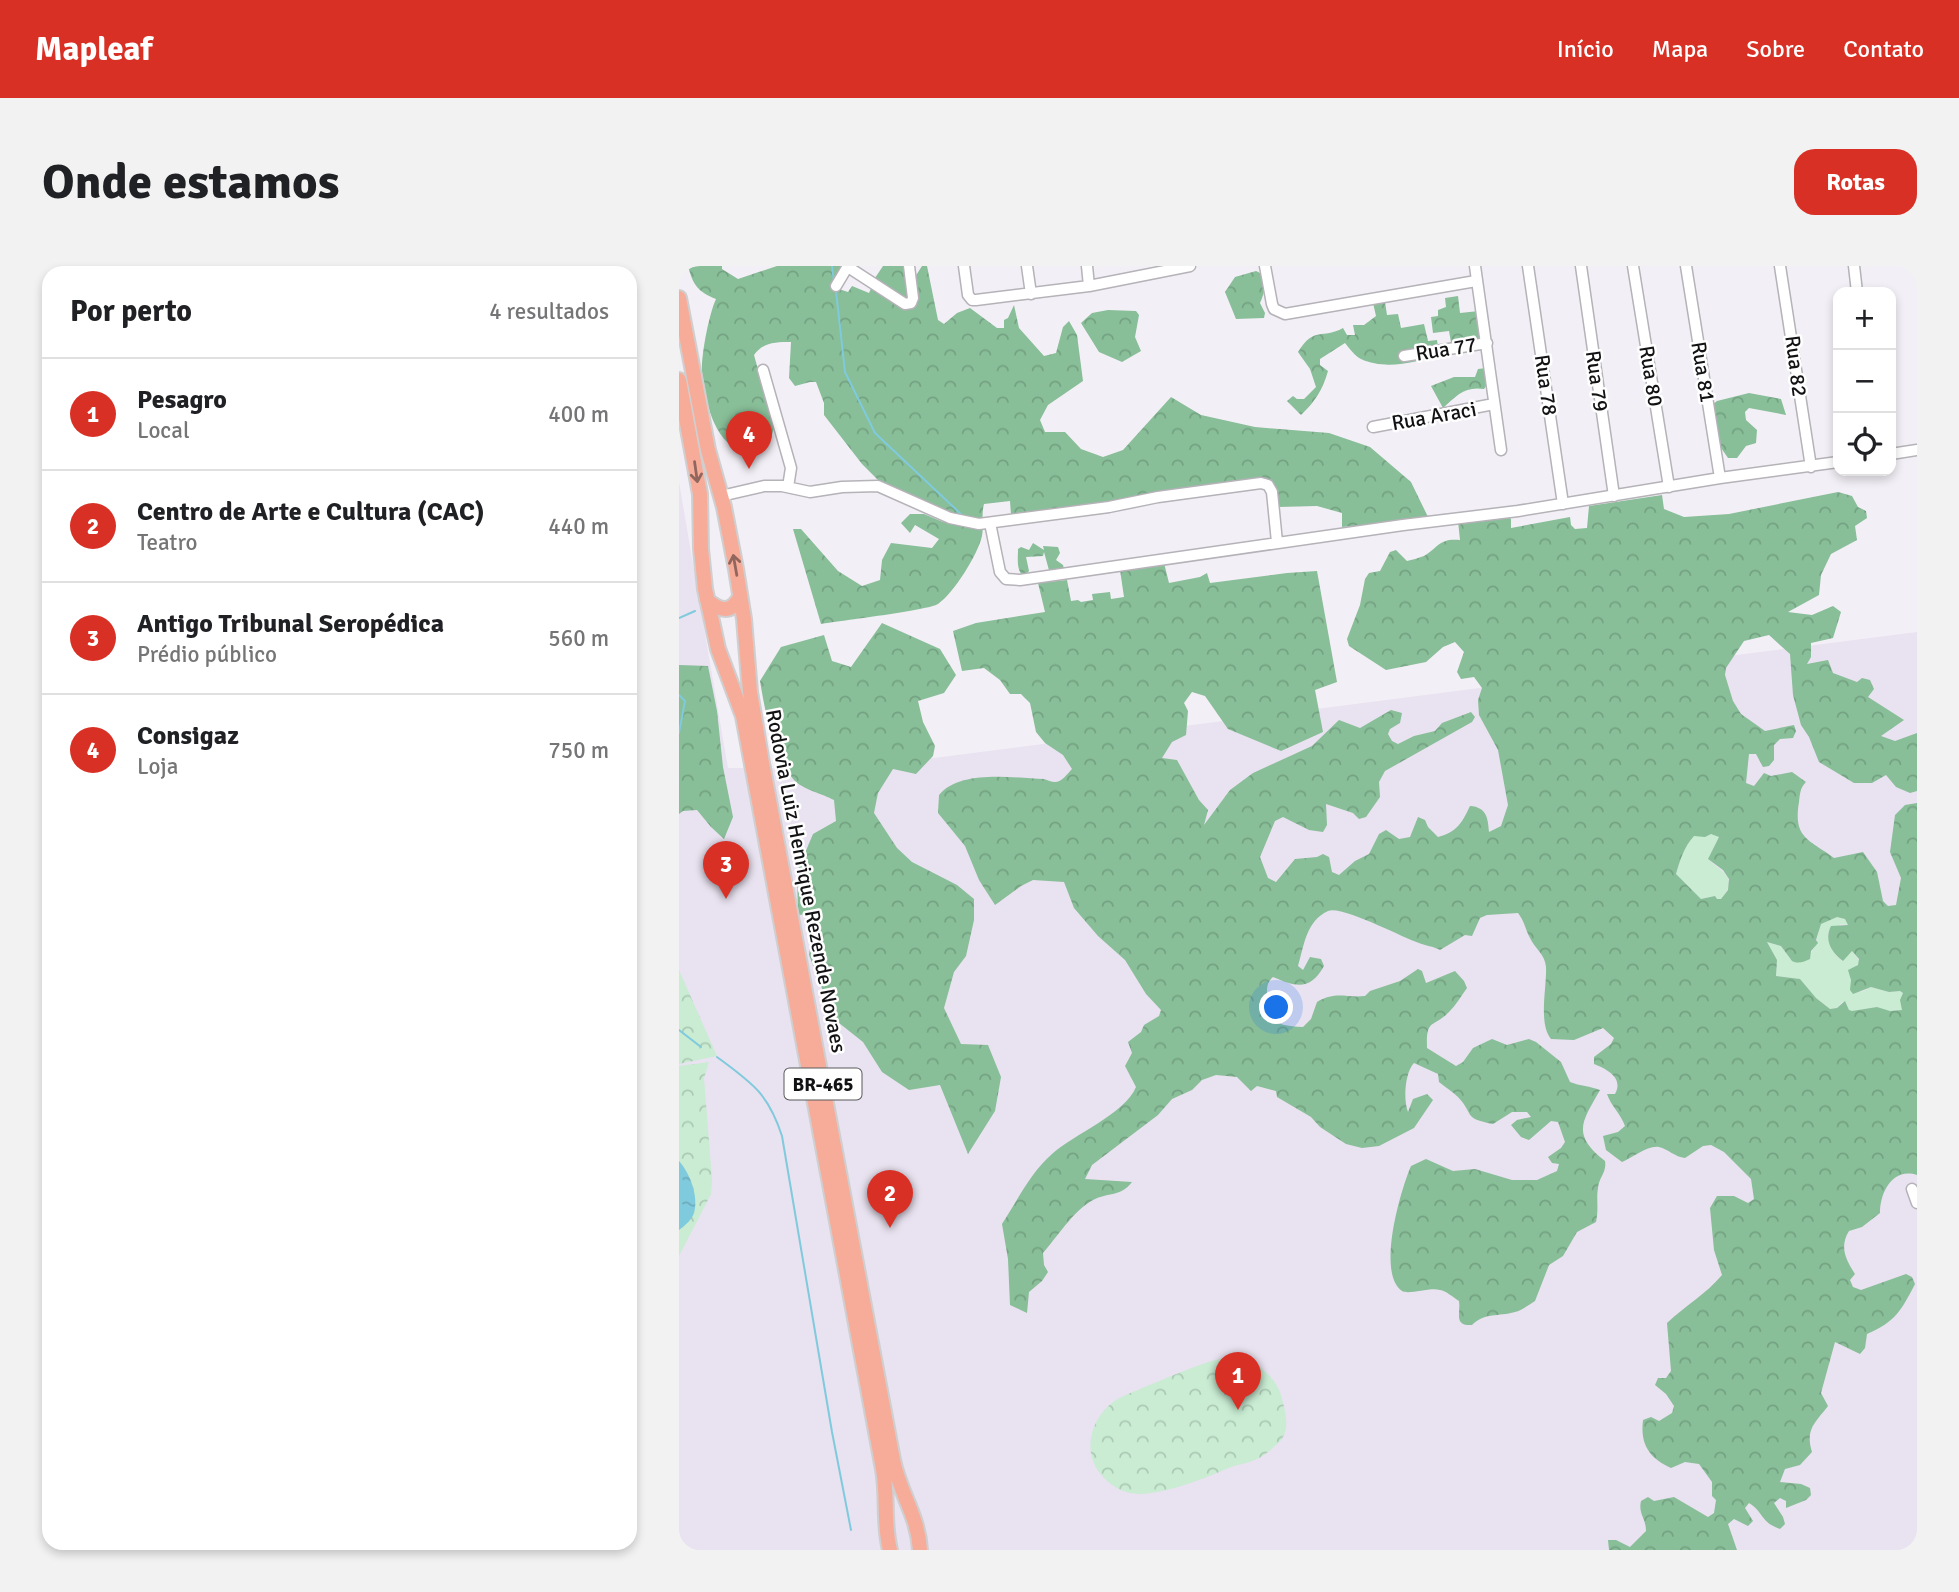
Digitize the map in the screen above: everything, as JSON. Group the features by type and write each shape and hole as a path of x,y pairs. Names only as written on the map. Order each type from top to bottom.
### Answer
{"highway":[{"name":"Rodovia Luiz Henrique Rezende Novaes","path":"679,298 706,441 721,496 740,597 750,692 762,763 893,1460 898,1482 918,1527 920,1550"},
{"name":"Rodovia Luiz Henrique Rezende Novaes","path":"679,380 700,494 702,562 707,600 718,649 743,716 883,1469 886,1488 885,1530 890,1550"},
{"path":"707,600 726,610 734,607 740,597"},
{"path":"885,1514 900,1505 911,1508"}],"street":[{"path":"836,286 848,267 905,304 911,303 913,298 909,266"},
{"path":"964,266 968,295 972,300 1089,286 1144,271 1190,266"},
{"path":"1027,266 1031,294"},
{"path":"1087,266 1089,286"},
{"path":"1265,266 1274,309 1285,314 1476,281"},
{"name":"Rua 77","path":"1475,266 1501,450"},
{"name":"Rua 78","path":"1528,266 1563,504"},
{"name":"Rua 79","path":"1581,266 1614,496"},
{"name":"Rua 80","path":"1633,266 1669,487"},
{"name":"Rua 81","path":"1686,266 1720,478"},
{"name":"Rua 82","path":"1780,266 1811,467"},
{"path":"1854,266 1856,287"},
{"name":"Rua 77","path":"1404,356 1487,342"},
{"path":"764,370 792,468 789,487"},
{"name":"Rua Araci","path":"1373,426 1494,404"},
{"path":"1896,453 1917,450"},
{"path":"990,523 1000,572 1011,580 1563,504 1833,463"},
{"path":"721,496 764,486 789,487 810,492 853,486 878,486 950,518 963,522 990,523 1261,483 1268,485 1272,492 1277,542"},
{"path":"1912,1189 1917,1203"}],"shaded area":[{"path":"679,482 728,768 848,769 1917,632 1917,1550 679,1550"}],"green space":[{"path":"688,266 722,266 722,269 738,279 777,266 859,266 842,268 833,287 848,292 852,286 869,293 873,284 872,278 875,278 883,266 910,266 915,277 922,266 927,266 938,320 944,324 957,313 970,308 997,328 1004,328 1004,320 1008,318 1014,305 1019,328 1044,356 1056,353 1063,327 1069,321 1077,335 1083,381 1048,405 1040,420 1045,432 1065,432 1081,449 1103,457 1123,450 1171,397 1201,415 1255,427 1329,433 1370,447 1411,482 1429,519 1342,527 1342,513 1317,506 1278,507 1268,481 1096,506 1011,515 1010,501 984,504 982,536 976,553 965,573 938,604 821,624 793,529 801,529 838,571 862,586 880,580 882,560 891,543 932,548 939,539 915,525 910,533 901,523 910,514 924,514 943,522 948,516 882,484 862,464 824,415 824,403 816,382 795,386 789,378 791,342 766,345 754,355 774,427 770,442 754,449 740,449 729,443 712,419 702,372 706,335 716,299 697,287"},
{"path":"1256,271 1264,280 1260,303 1265,313 1264,318 1236,319 1225,292 1235,277"},
{"path":"1458,296 1460,313 1479,311 1483,344 1452,348 1449,331 1433,333 1431,317 1438,316 1438,310 1446,307 1445,298"},
{"path":"1385,302 1387,315 1398,314 1401,328 1424,324 1428,341 1437,340 1439,354 1411,362 1380,364 1359,358 1345,343 1320,359 1320,365 1328,371 1326,378 1318,395 1301,415 1287,401 1293,396 1304,399 1316,387 1310,369 1298,352 1314,336 1343,328 1347,335 1355,335 1353,325 1364,325 1376,316 1373,303"},
{"path":"1108,310 1136,311 1139,315 1135,337 1141,351 1122,362 1099,352 1081,323 1092,313"},
{"path":"1486,368 1490,380 1484,389 1466,390 1443,408 1431,386 1454,377 1475,377 1478,369"},
{"path":"1749,393 1781,399 1786,415 1749,408 1745,412 1746,420 1757,430 1756,443 1746,446 1737,458 1728,458 1715,439 1712,405 1717,401"},
{"path":"1838,492 1852,496 1858,507 1866,511 1867,518 1855,526 1857,540 1831,554 1821,575 1819,595 1788,612 1812,615 1833,606 1841,612 1833,638 1811,643 1811,657 1807,664 1828,660 1833,673 1857,682 1862,678 1870,680 1874,689 1868,697 1904,720 1881,736 1895,741 1917,733 1917,791 1910,793 1896,787 1886,775 1872,783 1854,783 1819,762 1801,725 1793,695 1790,654 1769,635 1744,641 1726,668 1725,675 1733,701 1741,714 1765,731 1794,725 1796,731 1793,738 1780,739 1774,745 1774,760 1769,766 1763,767 1756,754 1749,754 1746,783 1754,786 1764,773 1771,776 1792,772 1806,782 1801,789 1799,802 1798,823 1801,831 1834,858 1863,852 1877,872 1883,901 1888,906 1896,905 1901,878 1890,852 1895,815 1905,805 1917,803 1917,1175 1908,1174 1894,1178 1882,1197 1880,1213 1862,1227 1849,1231 1844,1242 1847,1258 1855,1274 1850,1280 1853,1287 1861,1290 1906,1274 1912,1277 1915,1284 1896,1315 1867,1334 1865,1348 1860,1354 1835,1342 1821,1393 1828,1406 1815,1422 1811,1432 1812,1452 1800,1465 1785,1469 1780,1482 1801,1484 1810,1488 1811,1495 1806,1500 1786,1508 1786,1501 1780,1498 1774,1503 1785,1524 1780,1529 1774,1526 1749,1503 1745,1508 1753,1521 1748,1526 1734,1519 1728,1524 1737,1550 1609,1550 1608,1540 1616,1540 1630,1547 1646,1531 1640,1505 1641,1501 1648,1497 1654,1501 1674,1497 1708,1517 1714,1513 1716,1500 1712,1496 1712,1482 1699,1464 1685,1462 1671,1468 1657,1460 1645,1443 1643,1420 1651,1417 1659,1421 1672,1413 1674,1406 1666,1394 1655,1385 1658,1378 1666,1378 1671,1371 1667,1323 1722,1275 1714,1250 1710,1208 1717,1196 1734,1196 1748,1203 1754,1199 1751,1179 1724,1152 1711,1145 1703,1146 1685,1158 1655,1147 1622,1162 1606,1150 1603,1136 1618,1132 1625,1126 1607,1094 1615,1094 1616,1079 1609,1071 1594,1064 1594,1057 1611,1044 1614,1038 1603,1028 1574,1040 1551,1039 1544,1014 1545,962 1518,913 1480,918 1472,936 1465,935 1440,950 1359,917 1335,910 1328,911 1310,928 1298,966 1303,970 1310,957 1321,959 1324,966 1319,974 1302,985 1273,977 1268,984 1267,999 1273,1019 1288,1026 1303,1027 1311,1019 1317,1002 1324,999 1335,996 1365,996 1370,991 1400,981 1418,969 1422,971 1426,983 1455,971 1467,988 1449,1012 1429,1028 1427,1048 1456,1066 1463,1062 1473,1048 1492,1039 1507,1045 1529,1039 1561,1062 1570,1082 1600,1090 1588,1111 1583,1127 1587,1143 1605,1161 1598,1188 1596,1222 1577,1232 1563,1256 1549,1265 1535,1301 1518,1311 1487,1316 1472,1325 1466,1325 1459,1318 1459,1301 1447,1293 1436,1289 1405,1292 1395,1281 1391,1267 1393,1230 1411,1166 1426,1159 1453,1171 1475,1169 1512,1180 1537,1180 1557,1171 1559,1164 1552,1163 1548,1157 1565,1142 1558,1122 1551,1121 1529,1140 1521,1137 1511,1125 1517,1120 1531,1117 1527,1112 1512,1112 1493,1124 1473,1118 1458,1097 1439,1082 1438,1074 1414,1063 1406,1086 1408,1112 1413,1099 1427,1094 1433,1100 1414,1128 1379,1146 1362,1148 1346,1144 1320,1127 1311,1117 1277,1097 1276,1091 1257,1086 1251,1091 1237,1077 1216,1075 1202,1080 1192,1090 1172,1099 1158,1115 1092,1165 1085,1179 1132,1182 1119,1192 1093,1200 1072,1217 1043,1253 1048,1272 1029,1292 1027,1313 1010,1305 1008,1259 1002,1224 1044,1161 1061,1146 1110,1115 1130,1097 1136,1087 1125,1066 1132,1053 1128,1042 1141,1032 1144,1025 1159,1016 1161,1010 1146,994 1125,960 1098,936 1074,908 1064,882 1033,880 995,905 979,880 965,846 938,813 939,795 960,781 1003,777 1058,782 1072,769 1063,755 1045,743 1036,732 1030,703 1021,694 1010,694 1000,680 984,668 962,671 953,631 976,623 1045,612 1038,583 1067,580 1071,601 1081,602 1093,600 1092,594 1110,592 1111,599 1124,597 1120,570 1164,563 1169,583 1207,573 1210,583 1317,571 1337,682 1315,690 1323,732 1281,751 1228,729 1205,696 1192,692 1184,703 1188,711 1186,735 1172,742 1162,758 1177,760 1199,800 1208,810 1204,825 1230,790 1253,773 1312,746 1339,720 1360,728 1391,710 1402,713 1400,723 1390,729 1388,734 1392,741 1398,744 1414,736 1435,731 1442,723 1471,712 1475,717 1472,722 1385,771 1379,782 1380,797 1366,817 1359,819 1353,813 1326,804 1327,825 1323,832 1309,830 1283,817 1275,821 1260,857 1268,878 1276,882 1295,859 1323,854 1329,857 1332,872 1339,875 1355,861 1369,854 1379,834 1386,830 1399,839 1410,837 1418,817 1425,820 1438,837 1458,826 1470,806 1483,811 1489,832 1501,826 1508,805 1498,750 1479,715 1478,700 1482,688 1474,677 1461,679 1457,672 1464,652 1455,642 1443,647 1426,662 1386,670 1349,646 1347,639 1360,605 1365,579 1369,573 1380,571 1390,552 1396,550 1407,561 1424,556 1443,542 1460,540 1458,521 1507,516 1511,519 1511,528 1570,517 1571,525 1575,529 1587,528 1589,506 1662,495 1664,509 1684,517 1729,514","holes":["1711,834 1719,837 1708,859 1723,870 1729,879 1728,890 1721,899 1715,896 1701,899 1676,874 1685,849 1694,836 1705,837","1837,917 1845,919 1848,925 1831,926 1828,936 1832,950 1843,961 1852,951 1859,959 1858,965 1848,970 1850,990 1853,994 1871,987 1889,992 1900,991 1903,993 1900,1000 1902,1010 1890,1011 1877,1007 1852,1011 1845,1001 1837,1008 1830,1009 1816,998 1800,979 1776,976 1777,960 1767,942 1781,946 1792,961 1805,961 1810,959 1811,951 1818,943 1816,940 1821,924"]},
{"path":"1033,543 1044,550 1043,546 1058,547 1060,553 1056,560 1063,565 1065,572 1050,574 1044,552 1043,556 1026,557 1029,571 1024,576 1021,574 1018,549 1021,547 1029,550"},
{"path":"882,623 940,649 956,675 944,693 918,701 923,722 935,746 933,756 916,774 893,769 878,793 874,813 897,848 912,862 957,885 974,899 974,920 966,956 954,972 944,1008 961,1044 988,1045 1001,1077 995,1111 968,1154 940,1085 909,1090 882,1072 863,1042 834,1019 809,955 812,930 822,913 798,915 797,872 813,834 836,821 834,800 807,789 794,780 781,758 764,706 760,681 781,647 824,635 832,661 851,667"},
{"path":"679,665 708,666 733,817 724,839 697,810 679,814"},
{"path":"1711,833 1719,837 1708,859 1727,876 1729,885 1721,899 1715,896 1701,899 1676,874 1685,849 1694,836"},
{"path":"1837,917 1845,919 1848,925 1841,924 1828,933 1829,941 1842,961 1852,951 1860,962 1852,973 1854,984 1861,992 1871,987 1889,992 1900,991 1903,993 1902,1010 1890,1011 1877,1007 1849,1011 1847,1004 1842,1002 1837,1008 1830,1009 1816,998 1800,979 1776,976 1777,960 1767,942 1781,946 1792,961 1805,960 1816,944 1820,924"},
{"path":"679,970 717,1056 679,1064"},
{"path":"709,1062 704,1078 711,1194 679,1256 679,1066"},
{"path":"1238,1355 1267,1373 1281,1394 1286,1426 1282,1439 1274,1447 1254,1460 1163,1491 1140,1494 1128,1492 1112,1485 1103,1477 1094,1463 1090,1444 1095,1425 1113,1402 1192,1368"}],"water":[{"path":"679,1161 690,1179 695,1207 693,1216 679,1230"}],"waterway":[{"path":"832,266 834,282"},
{"path":"836,291 845,372 875,433 963,516"},
{"path":"679,618 695,611"},
{"path":"679,695 685,701 679,733"},
{"path":"679,1030 701,1047"},
{"path":"717,1057 740,1074 765,1099 782,1136 851,1530"}],"place":[{"name":"Consigaz","path":"749,469"},
{"name":"Antigo Tribunal Seropédica","path":"726,899"},
{"name":"Centro de Arte e Cultura (CAC)","path":"890,1228"},
{"name":"Pesagro","path":"1238,1410"}]}
